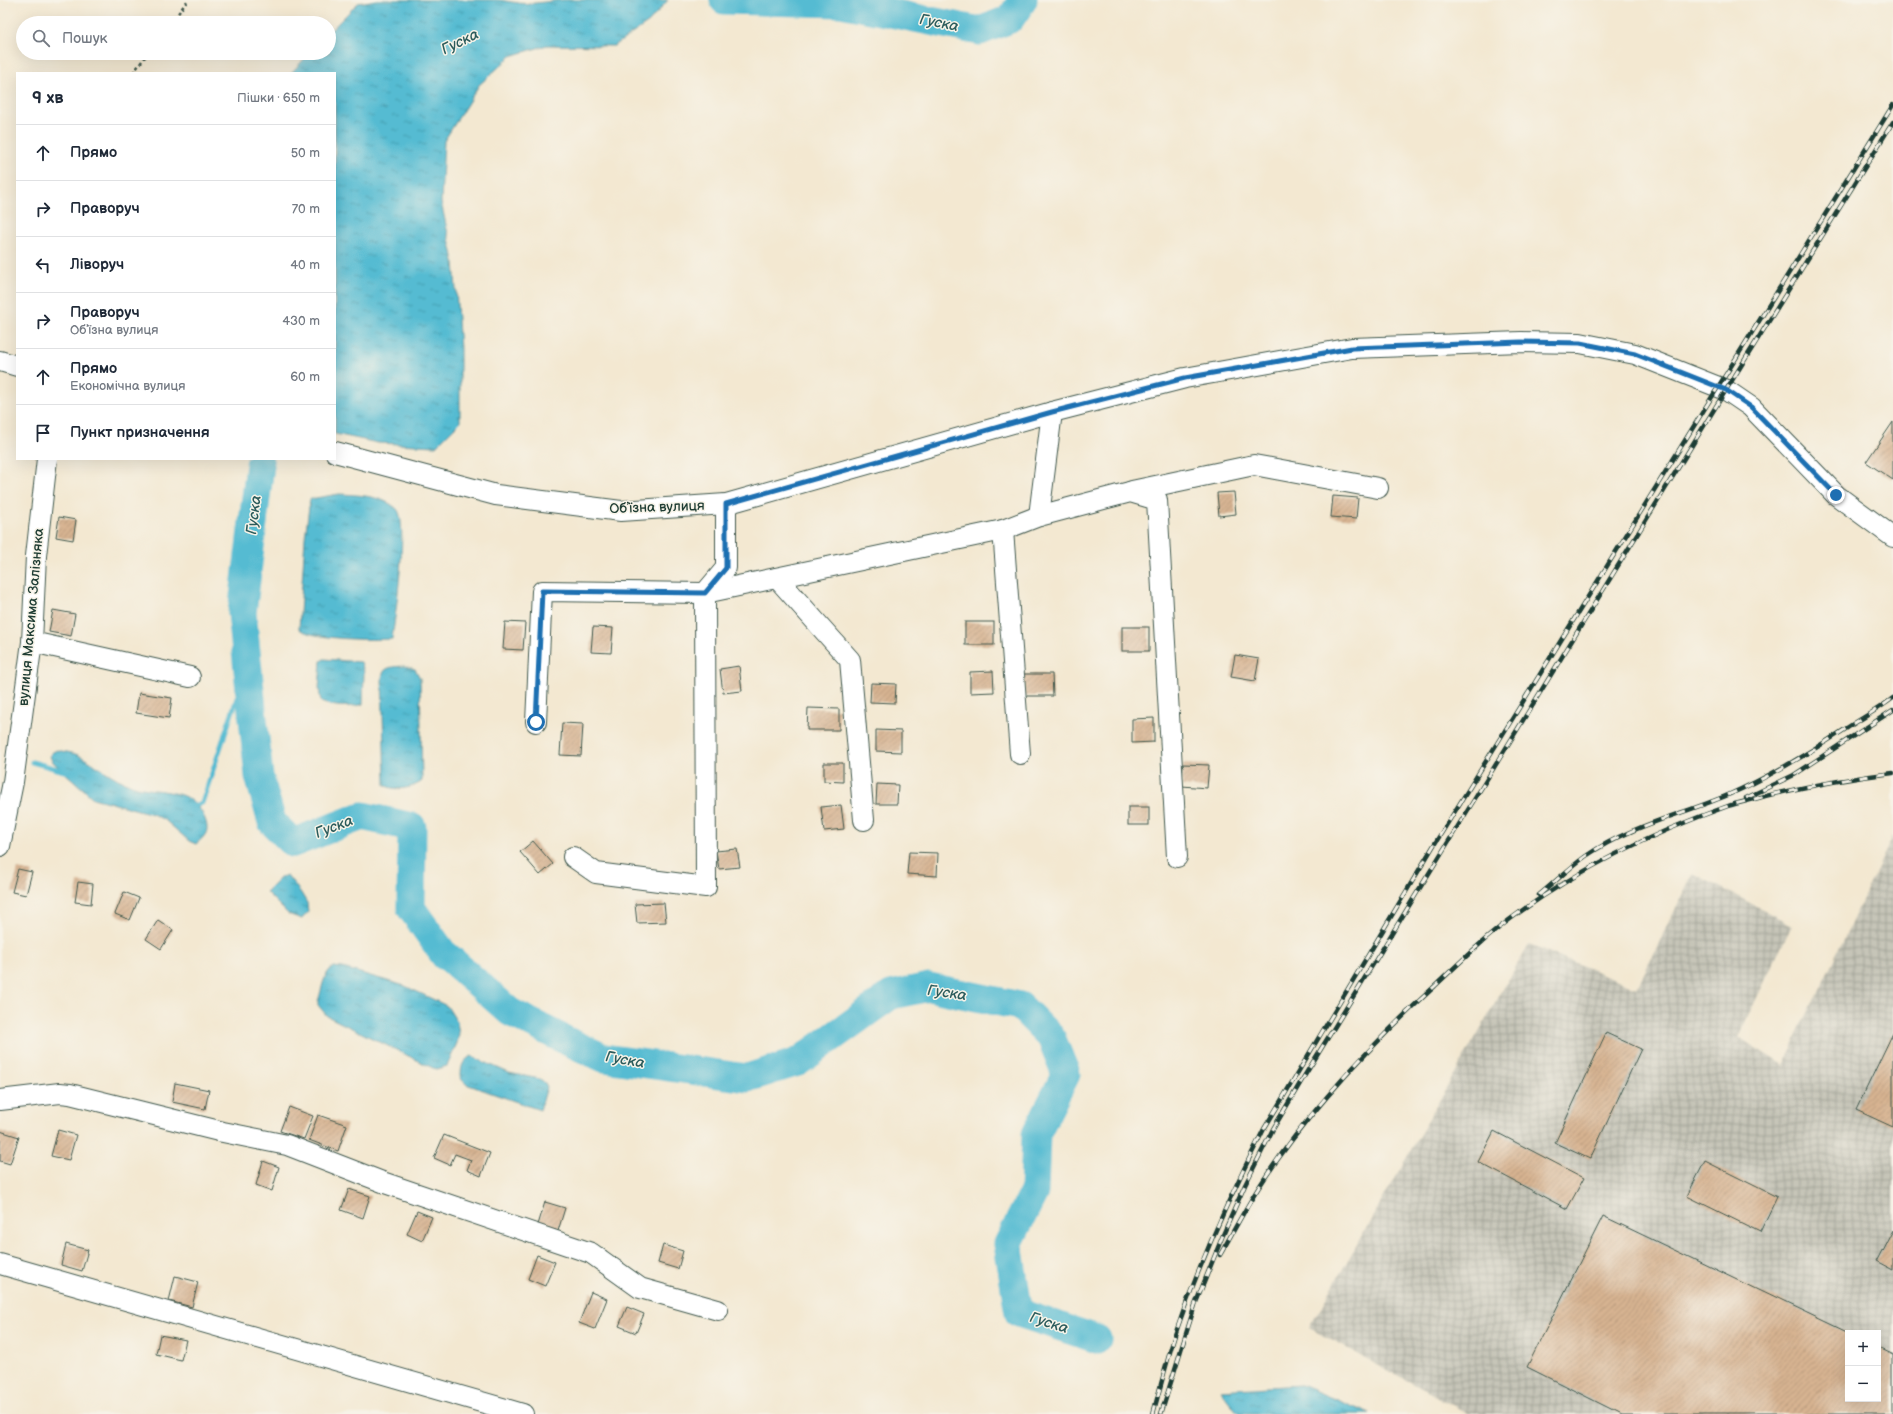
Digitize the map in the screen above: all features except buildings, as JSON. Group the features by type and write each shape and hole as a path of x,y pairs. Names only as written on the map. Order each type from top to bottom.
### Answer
{"street":[{"name":"Обʼїзна вулиця","path":"336,452 496,495 621,511 726,504 1052,412 1185,378 1352,348 1521,342 1580,343 1635,354 1726,390 1751,407 1836,495 1893,537"},
{"path":"0,361 16,366"},
{"path":"1039,516 1052,412"},
{"name":"вулиця Максима Залізняка","path":"0,846 13,782 32,642 36,556 48,460"},
{"path":"536,722 542,591 705,593 1003,530 1039,516 1130,492 1254,465 1378,488"},
{"path":"1130,492 1157,500 1177,857"},
{"path":"573,857 596,873 706,887 705,593 726,568 726,504"},
{"path":"1003,530 1020,754"},
{"path":"777,578 850,660 864,820"},
{"path":"32,642 190,677"},
{"path":"0,1100 60,1093 70,1094 223,1132 287,1145 385,1183 591,1253 640,1288 718,1310"},
{"path":"0,1264 523,1414"}],"path":[{"path":"176,16 188,0"},
{"path":"134,72 143,60"}],"shaded area":[{"path":"1893,836 1893,1414 1470,1414 1309,1328 1529,944 1637,988 1693,873 1792,925 1738,1037 1783,1065"}],"water":[{"path":"378,0 497,0 527,4 562,0 668,0 649,22 614,46 547,45 511,56 479,85 444,141 441,202 454,261 460,349 460,422 436,446 378,443 336,434 336,72 292,72 303,60 336,60 336,25 358,3"},
{"path":"339,494 377,498 391,504 397,509 400,517 402,532 400,571 392,639 330,637 307,633 299,629 305,538 310,499"},
{"path":"324,659 361,662 364,672 363,704 342,706 330,705 321,702 319,689 321,661"},
{"path":"404,666 415,669 420,678 422,781 414,786 399,789 385,785 382,678 386,669"},
{"path":"57,750 78,755 118,779 132,785 174,793 192,801 199,808 205,819 207,827 206,833 196,844 189,841 166,821 153,814 93,798 52,761 50,756 51,753"},
{"path":"287,875 307,903 308,912 302,919 288,914 266,892 281,877"},
{"path":"333,967 343,968 405,986 447,1006 457,1022 459,1034 457,1043 447,1066 437,1069 433,1068 327,1016 318,1005 318,1001 325,978"},
{"path":"471,1056 509,1073 540,1079 547,1087 540,1110 466,1084 461,1079 462,1068 463,1063"},
{"path":"1301,1385 1370,1414 1239,1414 1220,1390"}],"waterway":[{"name":"Гуска","path":"724,0 841,3 980,31 1010,19 1023,0"},
{"name":"Гуска","path":"260,465 242,613 259,776 272,822 293,843 362,816 412,827 411,908 445,956 447,956 510,1012 604,1058 747,1078 798,1062 891,995 929,987 1020,1006 1051,1037 1066,1074 1036,1134 1034,1192 1008,1244 1019,1313 1097,1339"},
{"path":"191,807 202,803 248,665"},
{"path":"32,762 68,772"}],"railway":[{"path":"1153,1414 1175,1335 1194,1282 1227,1204 1264,1129 1434,845 1893,105"},
{"path":"1161,1414 1195,1305 1245,1185 1273,1129 1726,390 1893,122"},
{"path":"1539,895 1586,856 1603,846 1637,829 1728,795 1759,780 1789,764 1893,698"},
{"path":"1746,798 1794,775 1893,710"},
{"path":"1220,1255 1254,1195 1278,1159 1319,1106 1363,1056 1455,966 1520,912 1569,880 1620,852 1701,816 1733,805 1781,792 1893,773"}],"route":[{"path":"536,722 542,591 705,593 726,568 726,504 1052,412 1185,378 1352,348 1521,342 1580,343 1635,354 1726,390 1751,407 1836,495"}]}
